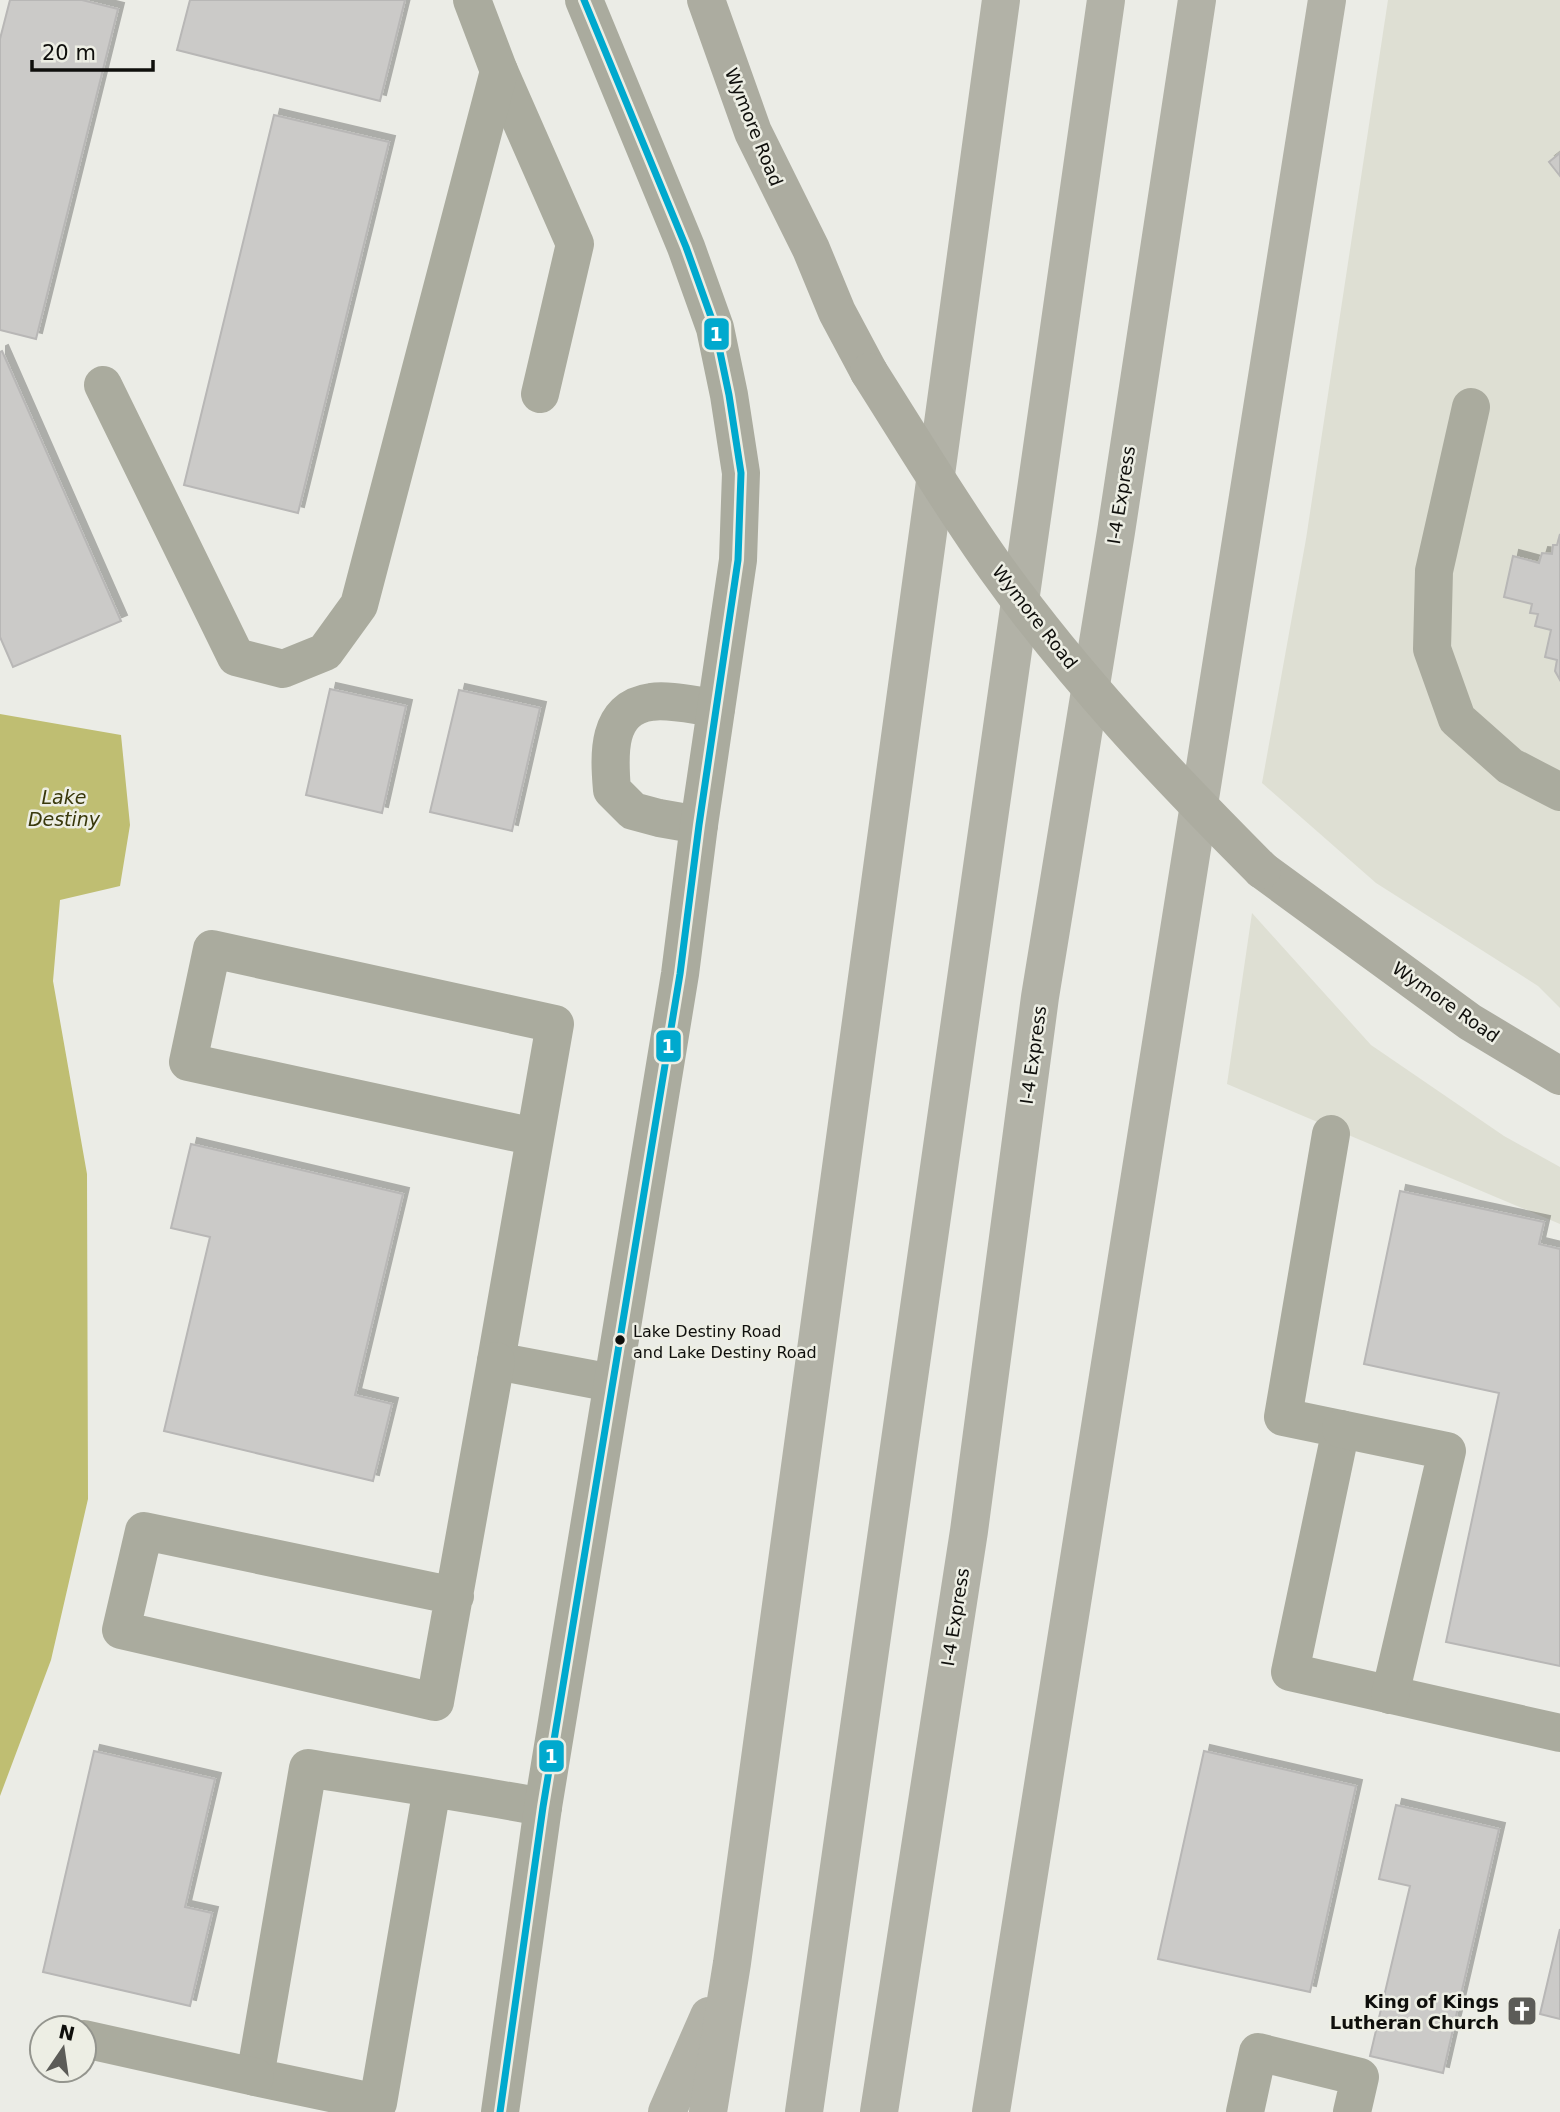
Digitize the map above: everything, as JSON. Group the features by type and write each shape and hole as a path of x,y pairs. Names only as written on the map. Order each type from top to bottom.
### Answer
{"highway":[{"path":"708,2112 732,1963 1002,0"},
{"path":"804,2112 1106,0"},
{"name":"I-4 Express","path":"879,2112 968,1531 1040,997 1128,452 1197,0"},
{"path":"991,2112 1327,0"},
{"path":"667,2112 732,1963"}],"main road":[{"name":"Wymore Road","path":"706,0 753,132 811,249 837,312 869,372 995,567 1046,635 1158,764 1262,870 1470,1022 1560,1076"}],"street":[{"path":"472,0 499,71 575,244 540,394"},
{"path":"500,2112 543,1807 677,988 738,560 741,473 715,328 686,247 584,0"},
{"path":"103,386 236,657 283,669 325,652 359,606 499,71"},
{"path":"1471,407 1434,570 1432,649 1457,719 1510,766 1560,792"},
{"path":"699,825 633,811 612,790 609,760 616,725 630,708 652,701 716,708"},
{"path":"455,1596 144,1531 121,1630 435,1702 455,1596 555,1024 212,949 188,1062 535,1137"},
{"path":"1331,1134 1283,1417 1447,1451 1390,1695"},
{"path":"496,1361 612,1383"},
{"path":"1341,1429 1290,1671 1560,1733"},
{"path":"255,2077 309,1768 543,1807"},
{"path":"98,2042 378,2104 432,1788"},
{"path":"1245,2112 1258,2052 1360,2077 1352,2112"}],"shaded area":[{"path":"1388,0 1560,0 1560,1008 1538,986 1376,883 1262,783 1306,539"},
{"path":"1252,913 1371,1045 1504,1136 1560,1167 1560,1224 1227,1084"}],"water":[{"name":"Lake Destiny","path":"0,714 121,735 130,825 120,886 60,900 53,981 87,1174 88,1499 51,1660 0,1796"}],"building":[{"path":"10,0 82,0 118,9 36,339 0,330 0,39"},
{"path":"190,0 405,0 380,101 177,50"},
{"path":"274,115 389,142 298,513 184,485"},
{"path":"1560,153 1560,176 1549,162"},
{"path":"2,351 121,621 13,667 0,637"},
{"path":"1560,534 1560,680 1555,671 1557,660 1545,657 1551,630 1535,626 1538,614 1530,613 1532,604 1504,597 1513,556 1539,563 1542,553 1552,554 1553,545 1557,545"},
{"path":"330,689 406,706 382,813 306,795"},
{"path":"459,690 540,708 512,831 430,812"},
{"path":"191,1144 403,1194 355,1395 392,1404 373,1481 164,1431 210,1237 171,1228"},
{"path":"1400,1191 1544,1222 1539,1244 1560,1249 1560,1666 1446,1642 1499,1393 1364,1364"},
{"path":"94,1751 215,1779 185,1907 212,1913 190,2006 43,1972"},
{"path":"1204,1751 1356,1786 1310,1992 1158,1959"},
{"path":"1396,1805 1499,1829 1443,2073 1370,2056 1410,1886 1379,1879"},
{"path":"1560,1929 1560,2019 1540,2014"}],"transit line":[{"name":"1","path":"500,2112 543,1807 680,974 738,560 741,473 715,328 686,247 584,0"}],"place":[{"name":"Lake Destiny Road and Lake Destiny Road","path":"620,1340"},
{"name":"King of Kings Lutheran Church","path":"1522,2011"}]}
